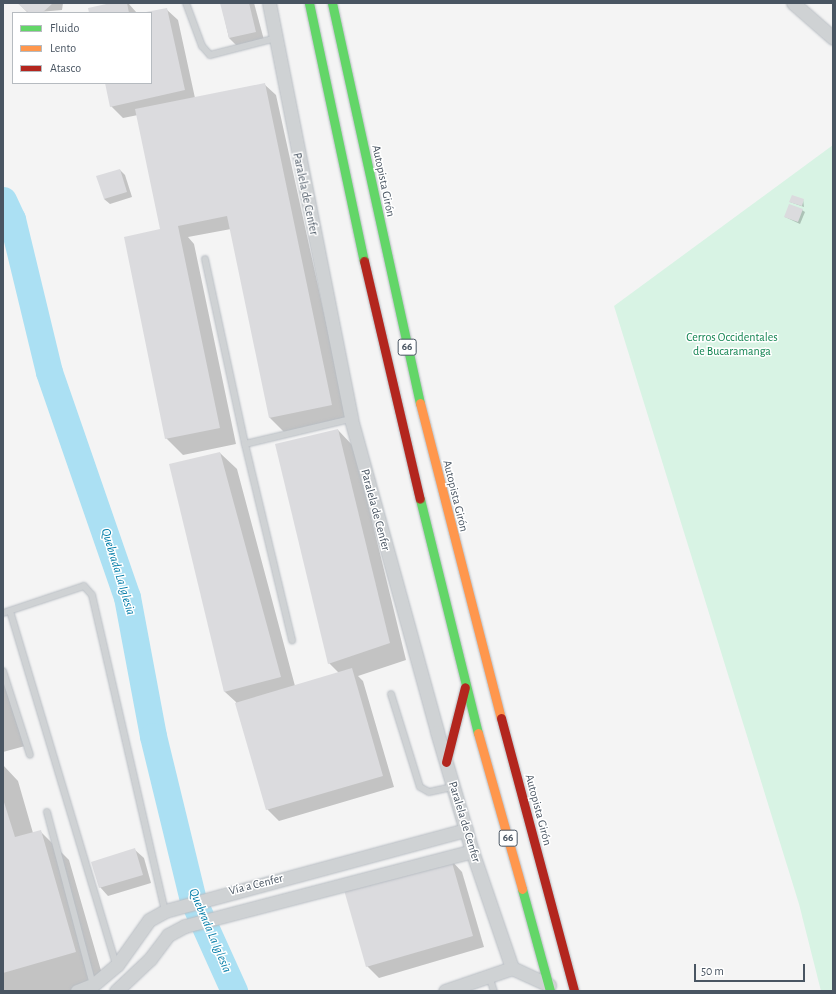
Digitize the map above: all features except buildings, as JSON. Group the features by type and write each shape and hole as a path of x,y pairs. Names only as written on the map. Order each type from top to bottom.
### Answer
{"highway":[{"name":"66","path":"309,3 376,318 466,686 550,988"},
{"name":"Autopista Girón","path":"332,3 399,316 444,503 574,991"},
{"path":"446,762 466,686"}],"street":[{"name":"Paralela de Cenfer","path":"268,3 273,39 351,419 453,787 472,851 512,968"},
{"path":"793,3 833,38"},
{"name":"Vía a Cenfer","path":"77,991 93,985 117,965 149,920 165,910 181,904 466,830"},
{"name":"Vía a Cenfer","path":"116,991 150,959 168,935 185,926 472,851"},
{"path":"445,991 512,968 550,988"}],"lane":[{"path":"186,3 202,46 210,55 273,39"},
{"path":"205,259 245,444 292,640"},
{"path":"245,444 351,419"},
{"path":"3,613 84,586 92,595 165,910"},
{"path":"10,611 117,965"},
{"path":"3,671 30,755"},
{"path":"391,694 420,787 429,792 453,787"},
{"path":"47,812 93,985"},
{"path":"489,976 494,991"}],"green space":[{"name":"Cerros Occidentales de Bucaramanga","path":"833,145 833,991 821,991 799,904 614,306"}],"waterway":[{"name":"Quebrada La Iglesia","path":"3,200 12,219 49,372 127,597 153,736 193,900 234,991"}],"traffic: fast":[{"path":"309,3 364,261"},
{"path":"332,3 420,403"},
{"path":"420,499 478,733"},
{"path":"522,889 550,991"}],"traffic: slow":[{"path":"420,403 501,718"},
{"path":"478,733 522,889"}],"traffic: jam":[{"path":"364,261 420,499"},
{"path":"446,762 465,687"},
{"path":"501,718 574,991"}]}
